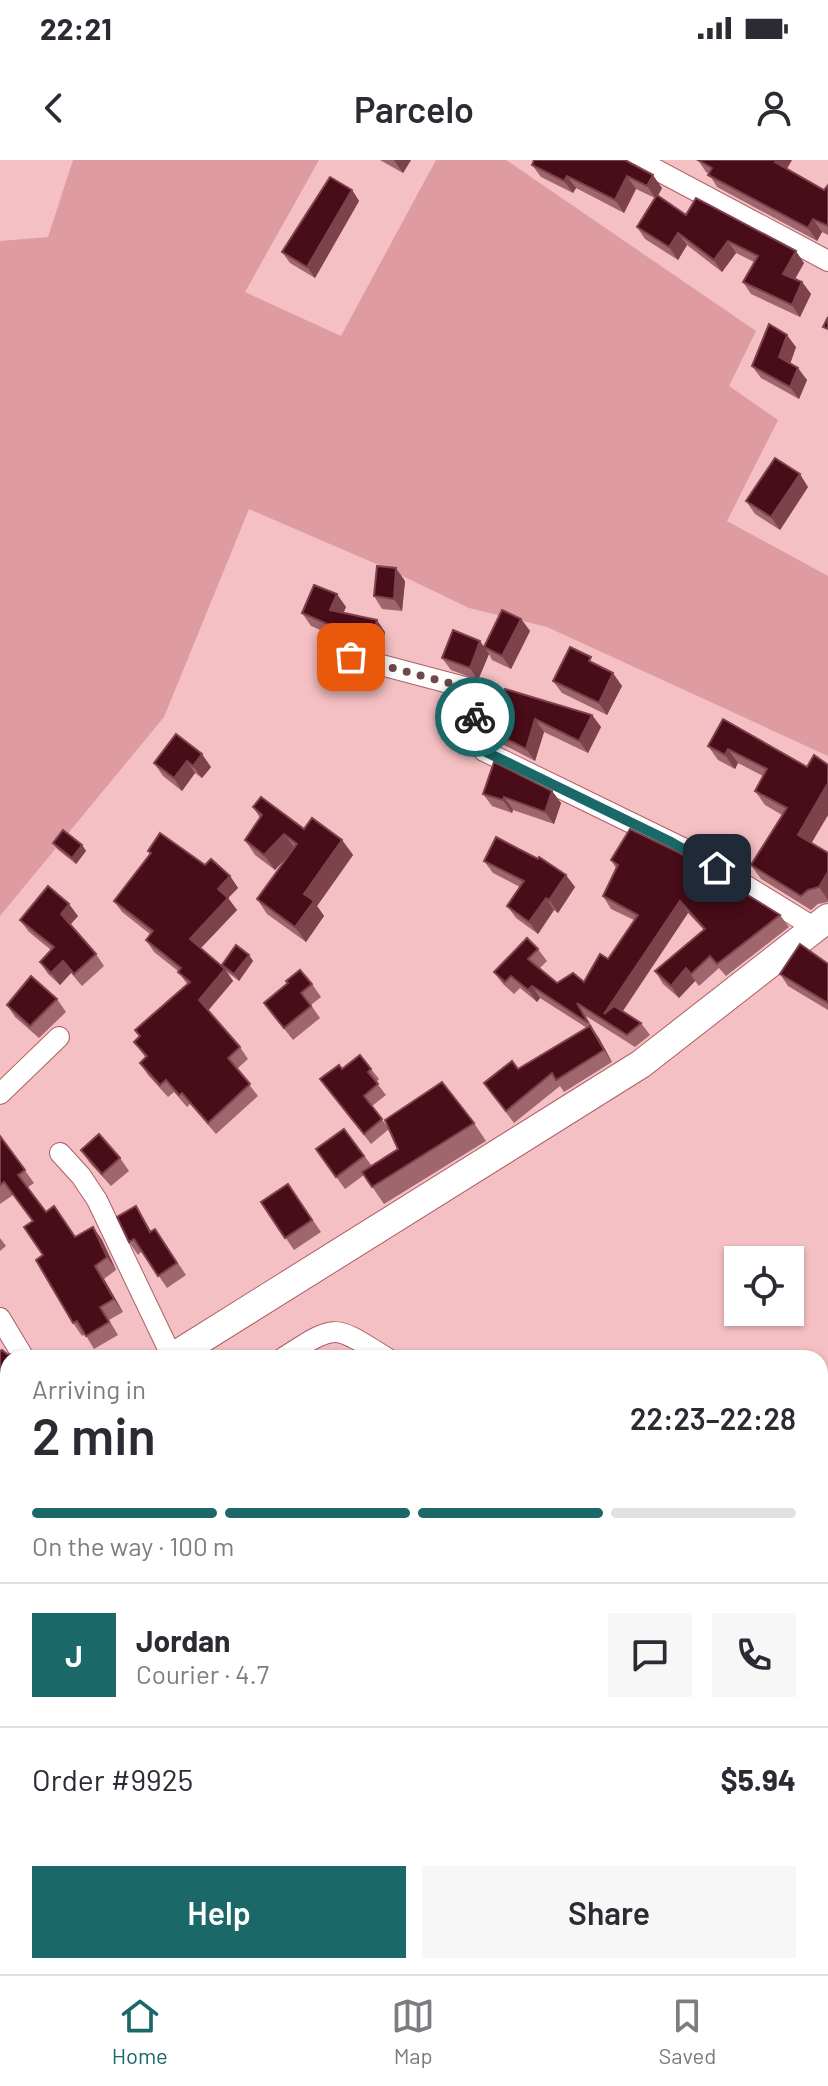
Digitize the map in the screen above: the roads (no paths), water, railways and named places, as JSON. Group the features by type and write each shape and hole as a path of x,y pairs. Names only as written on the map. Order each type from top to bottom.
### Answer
{"street":[{"path":"638,160 828,261"},
{"path":"190,1350 641,1064 821,923 693,853 484,751 473,739 477,700 468,688 351,657"},
{"path":"0,1094 59,1037"},
{"path":"60,1153 97,1200 179,1350"},
{"path":"0,1318 19,1350"},
{"path":"295,1350 322,1333 336,1331 349,1334 374,1350"}]}
